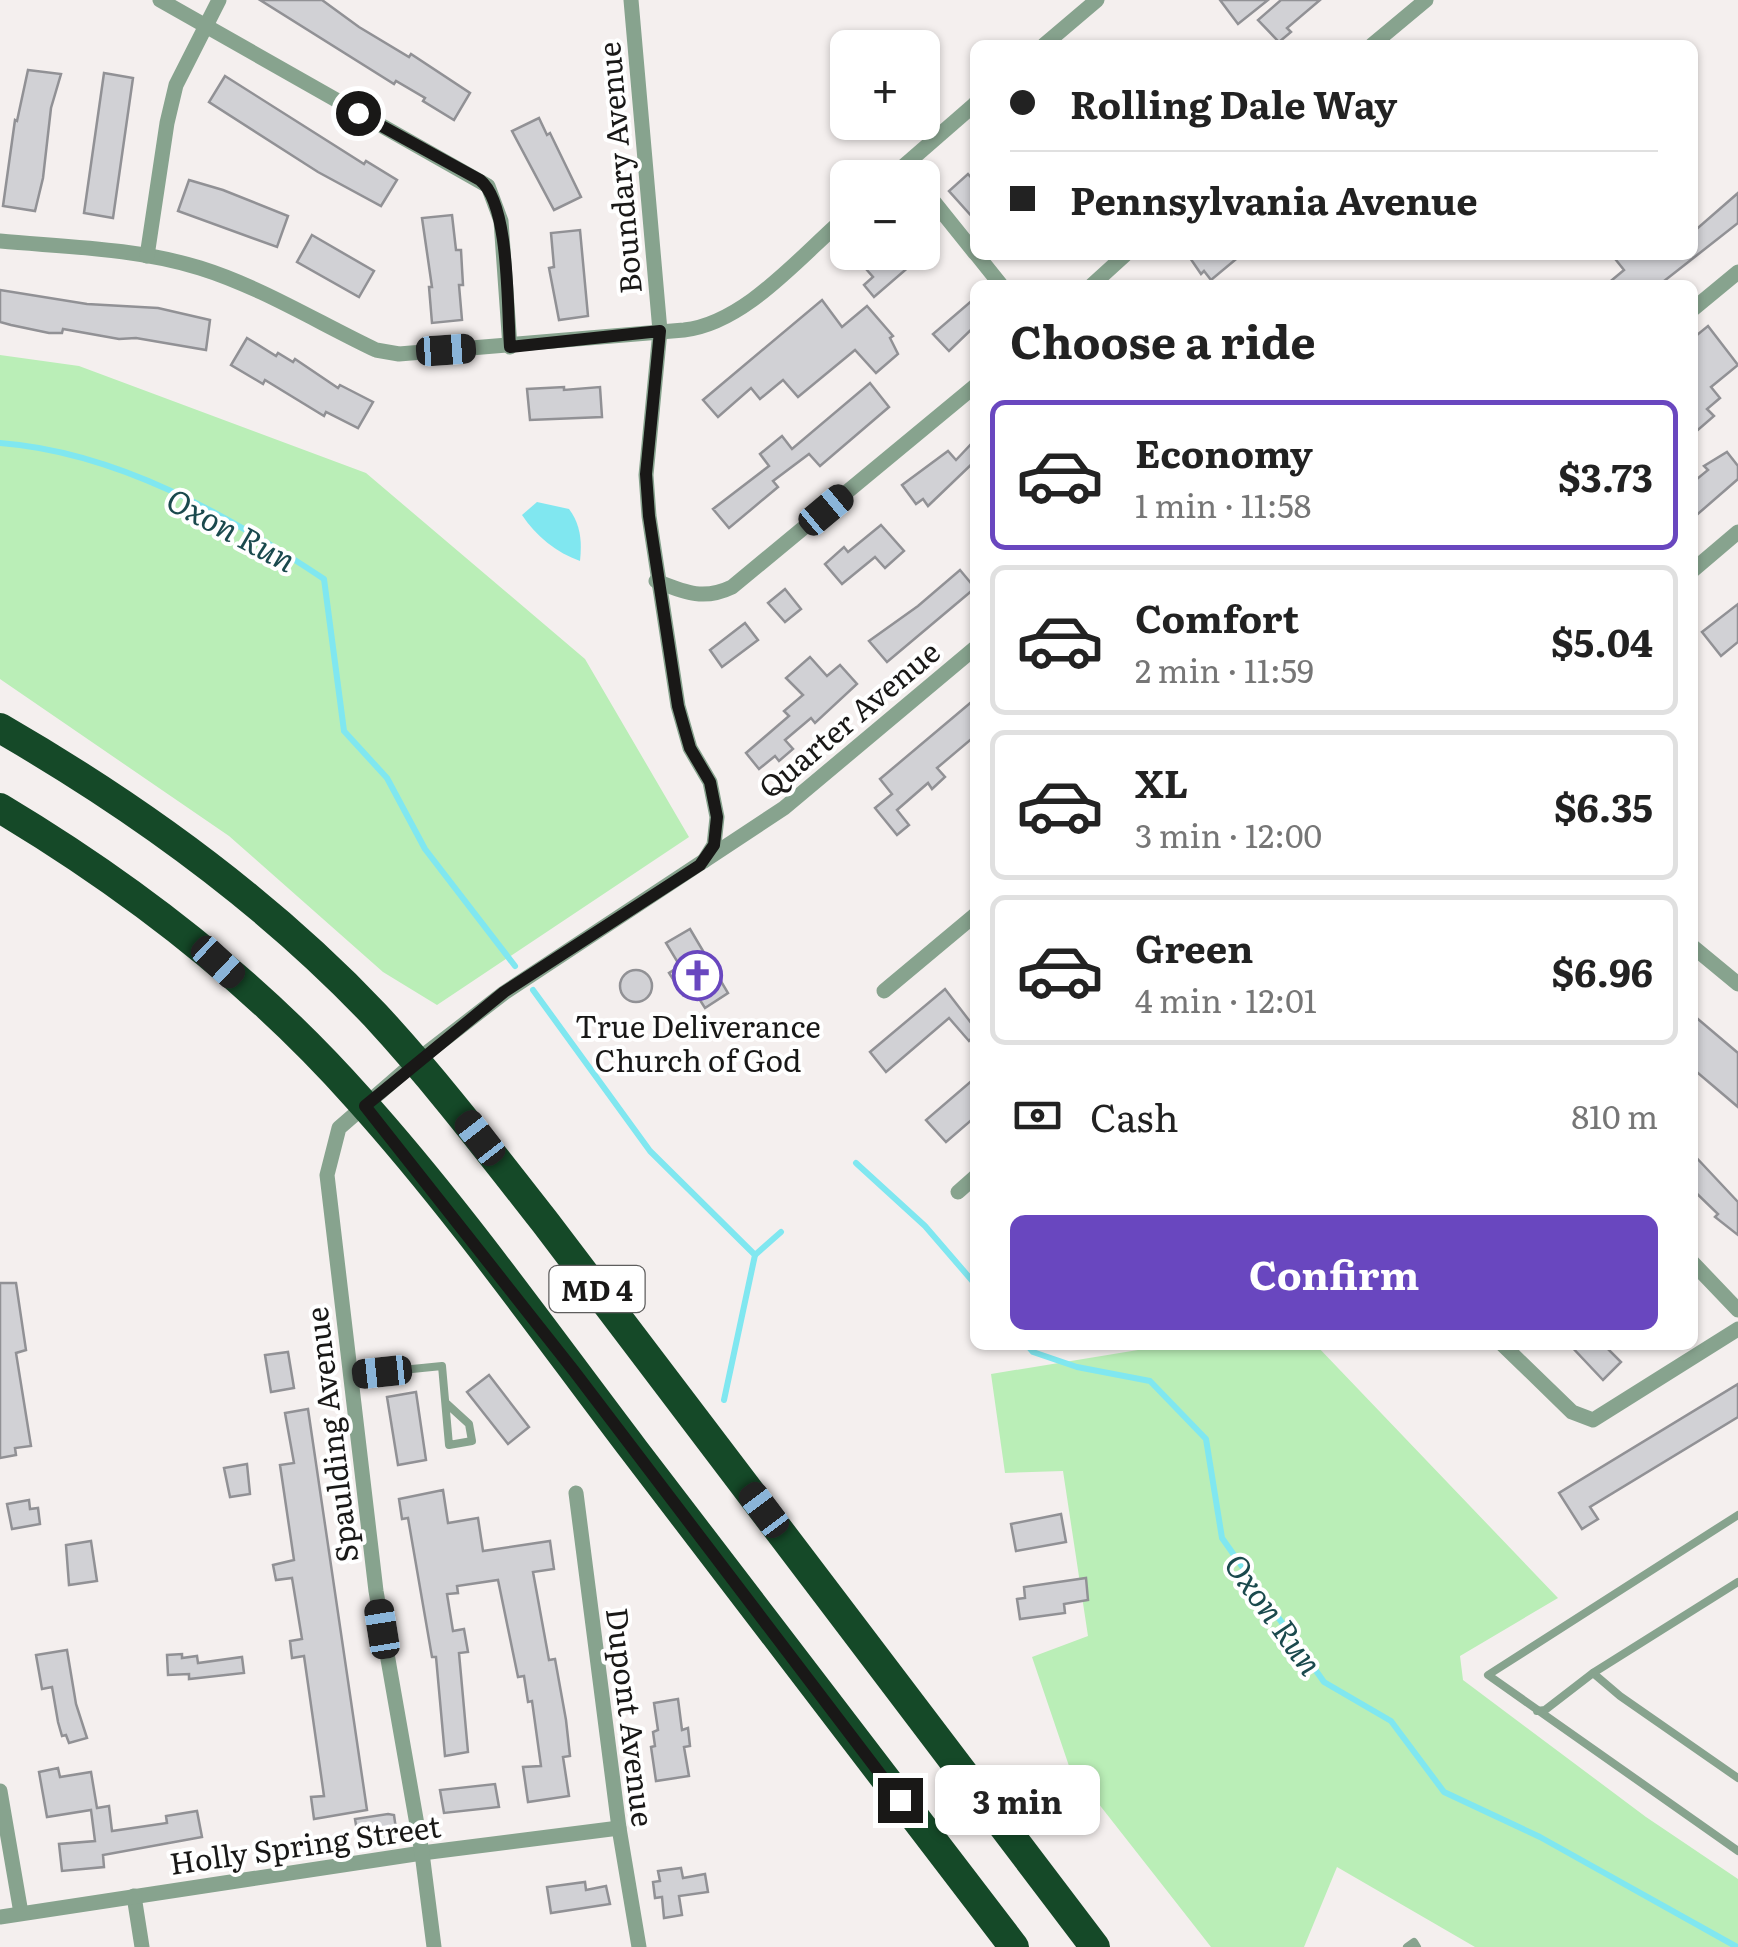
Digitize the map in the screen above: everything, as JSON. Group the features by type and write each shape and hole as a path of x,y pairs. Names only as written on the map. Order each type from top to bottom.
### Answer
{"highway":[{"name":"MD 4","path":"0,728 56,760 165,834 236,890 374,1014 458,1111 580,1266 1095,1947"},
{"name":"MD 4","path":"0,808 65,847 209,954 293,1030 365,1106 574,1371 1014,1947"}],"street":[{"path":"160,0 488,186 501,221 510,347"},
{"path":"148,256 172,104 182,70 219,0"},
{"name":"Boundary Avenue","path":"631,0 660,331 646,474 656,581 684,727 694,757 710,782 717,817 714,845 700,865"},
{"path":"1050,40 1097,0"},
{"path":"1378,40 1426,0"},
{"path":"921,160 970,109"},
{"path":"940,210 970,247"},
{"path":"0,241 148,256 220,275 376,350 399,354 698,329 736,313 830,231"},
{"path":"981,260 997,280"},
{"path":"1098,280 1120,260"},
{"path":"1698,305 1738,272"},
{"path":"656,581 696,596 732,588 970,390"},
{"path":"1698,565 1738,532"},
{"name":"Quarter Avenue","path":"365,1106 504,992 784,808 970,652"},
{"path":"884,992 970,919"},
{"path":"1698,951 1738,984"},
{"name":"Spaulding Avenue","path":"365,1106 339,1128 327,1175 376,1591 422,1854 434,1947"},
{"path":"958,1192 970,1181"},
{"path":"1698,1268 1738,1310"},
{"path":"1508,1350 1572,1412 1593,1420 1738,1329"},
{"name":"Dupont Avenue","path":"576,1492 618,1828 639,1947"},
{"path":"0,1790 21,1913"},
{"name":"Holly Spring Street","path":"0,1917 618,1828"},
{"path":"134,1896 142,1947"}],"lane":[{"path":"352,1375 442,1366 449,1445 472,1441 469,1424 446,1403"},
{"path":"1738,1515 1488,1675 1738,1852"},
{"path":"1537,1711 1545,1710 1592,1673 1738,1582"},
{"path":"1592,1673 1738,1778"},
{"path":"1407,1947 1414,1942 1417,1947"}],"green space":[{"path":"0,355 79,366 366,473 585,659 689,837 437,1005 383,972 229,836 0,679"},
{"path":"1138,1350 1321,1350 1558,1598 1460,1656 1463,1680 1646,1817 1738,1879 1738,1947 1475,1947 1337,1867 1304,1947 1211,1947 1069,1766 1032,1657 1088,1636 1063,1471 1005,1473 991,1374"}],"water":[{"path":"537,502 569,509 580,534 580,561 540,537 522,515"}],"building":[{"path":"260,0 322,0 359,27 409,57 411,54 470,93 454,120 423,101 425,98 396,81 394,84"},
{"path":"1220,0 1268,0 1238,24"},
{"path":"1281,0 1320,0 1287,28 1291,32 1281,40 1258,20"},
{"path":"28,70 61,74 51,108 35,211 3,206 15,120"},
{"path":"104,73 133,78 113,218 84,213"},
{"path":"225,76 364,164 366,161 397,180 381,206 318,172 209,102"},
{"path":"539,118 581,197 554,210 512,131"},
{"path":"968,174 970,214 949,191"},
{"path":"189,180 288,216 277,247 178,211"},
{"path":"1738,193 1738,223 1698,254 1698,228"},
{"path":"452,215 456,250 461,250 462,320 432,323 432,287 422,218"},
{"path":"580,230 588,316 559,320 549,268 554,267 551,233"},
{"path":"312,235 374,271 359,297 297,262"},
{"path":"1191,260 1235,260 1211,280 1204,271 1201,274"},
{"path":"1616,260 1691,260 1665,280 1612,280 1624,270"},
{"path":"867,270 905,270 874,297 864,285 873,277"},
{"path":"0,290 87,304 158,308 210,320 206,350 63,329 62,333 49,333 0,322"},
{"path":"822,300 842,327 867,306 893,336 890,338 898,354 876,373 855,350 798,397 783,380 760,399 751,388 718,417 703,400"},
{"path":"970,302 970,331 949,351 933,334"},
{"path":"1708,326 1738,365 1711,387 1720,398 1707,409 1714,416 1698,430 1698,334"},
{"path":"247,338 276,356 278,353 293,362 295,359 338,388 340,385 373,402 358,428 326,412 324,416 265,380 263,384 231,365"},
{"path":"870,383 889,407 820,466 809,454 773,481 778,487 729,528 713,509 769,466 760,454 782,436 792,449"},
{"path":"600,387 602,417 530,420 527,389"},
{"path":"970,445 970,466 928,506 923,499 916,504 902,485 948,451 956,460"},
{"path":"1727,452 1738,466 1738,479 1698,514 1698,478 1708,470 1704,466"},
{"path":"881,525 904,551 885,568 875,557 842,584 825,564 844,547 848,552"},
{"path":"960,570 970,582 970,592 887,662 869,641"},
{"path":"785,589 801,609 785,622 768,603"},
{"path":"1738,604 1738,642 1721,656 1702,632"},
{"path":"745,623 758,640 722,667 710,650"},
{"path":"810,657 827,676 840,665 857,684 815,723 811,718 785,740 793,749 779,761 775,756 759,769 746,753 789,716 784,711 803,695 786,678"},
{"path":"970,703 970,740 937,768 945,777 932,789 928,783 897,810 909,825 897,835 875,808 892,794 880,779"},
{"path":"690,929 728,993 705,1008 693,989 683,995 669,973 680,966 666,943"},
{"path":"636,970 647,975 652,986 647,997 636,1002 625,997 620,986 625,975"},
{"path":"945,989 970,1022 969,1041 949,1018 886,1072 870,1052"},
{"path":"1698,1019 1738,1053 1738,1107 1698,1073"},
{"path":"970,1082 970,1121 946,1142 926,1120"},
{"path":"1698,1159 1738,1202 1738,1235 1715,1217 1718,1214 1698,1195"},
{"path":"0,1283 16,1283 26,1350 16,1353 31,1446 15,1448 16,1455 0,1458"},
{"path":"1575,1350 1609,1350 1621,1362 1603,1380"},
{"path":"288,1352 294,1388 271,1392 265,1355"},
{"path":"489,1375 529,1427 508,1444 467,1392"},
{"path":"1738,1384 1738,1417 1590,1507 1598,1519 1582,1529 1559,1493"},
{"path":"416,1392 426,1460 398,1465 387,1397"},
{"path":"308,1409 367,1810 314,1819 311,1797 324,1796 304,1656 292,1658 290,1641 302,1639 292,1578 276,1580 273,1565 294,1560 280,1465 294,1463 285,1413"},
{"path":"247,1464 250,1494 230,1497 224,1468"},
{"path":"443,1490 448,1523 478,1518 483,1551 550,1541 554,1569 533,1572 549,1660 555,1659 566,1720 570,1756 563,1757 569,1796 528,1802 523,1767 541,1766 532,1701 528,1702 524,1676 518,1677 498,1580 457,1586 458,1593 447,1594 453,1631 464,1629 468,1652 459,1653 468,1752 445,1756 436,1657 432,1657 408,1518 402,1519 399,1499"},
{"path":"29,1500 30,1509 38,1508 40,1524 12,1529 7,1504"},
{"path":"1061,1514 1066,1542 1016,1551 1011,1524"},
{"path":"91,1541 97,1581 69,1585 66,1545"},
{"path":"1086,1578 1088,1600 1064,1604 1065,1613 1020,1619 1017,1599 1025,1598 1024,1587"},
{"path":"67,1650 76,1704 87,1738 69,1743 66,1735 62,1736 52,1687 42,1689 36,1655"},
{"path":"182,1654 182,1658 197,1656 198,1663 242,1657 244,1673 189,1679 189,1674 168,1675 167,1655"},
{"path":"678,1699 682,1730 688,1728 690,1746 684,1747 689,1776 656,1781 651,1747 655,1746 653,1732 658,1730 654,1703"},
{"path":"58,1768 60,1777 91,1772 97,1808 109,1806 112,1831 167,1823 166,1816 197,1811 202,1837 103,1855 104,1867 62,1871 59,1844 95,1841 91,1810 47,1817 39,1772"},
{"path":"495,1784 499,1807 444,1813 440,1790"},
{"path":"394,1815 397,1836 367,1843 366,1836 358,1837 355,1819"},
{"path":"681,1868 683,1878 705,1874 708,1892 679,1896 682,1915 664,1918 662,1897 655,1898 653,1882 660,1881 658,1871"},
{"path":"585,1882 586,1890 606,1886 610,1904 551,1913 547,1887"}],"waterway":[{"name":"Oxon Run","path":"0,443 86,459 170,490 249,532 324,579 344,731 387,778 425,849 515,966"},
{"name":"Oxon Run","path":"533,990 650,1151 755,1255 724,1400"},
{"name":"Oxon Run","path":"856,1163 925,1226 970,1278"},
{"name":"Oxon Run","path":"755,1255 781,1232"},
{"name":"Oxon Run","path":"1031,1350 1077,1367 1150,1381 1206,1439 1222,1538 1324,1682 1391,1721 1444,1792 1540,1837 1737,1947"}],"place":[{"name":"True Deliverance Church of God","path":"698,976"}],"route":[{"path":"358,113 488,186 501,221 510,347 660,331 646,474 654,564 678,706 690,748 710,782 717,817 714,845 700,865 504,992 365,1106 574,1371 900,1800"}]}
